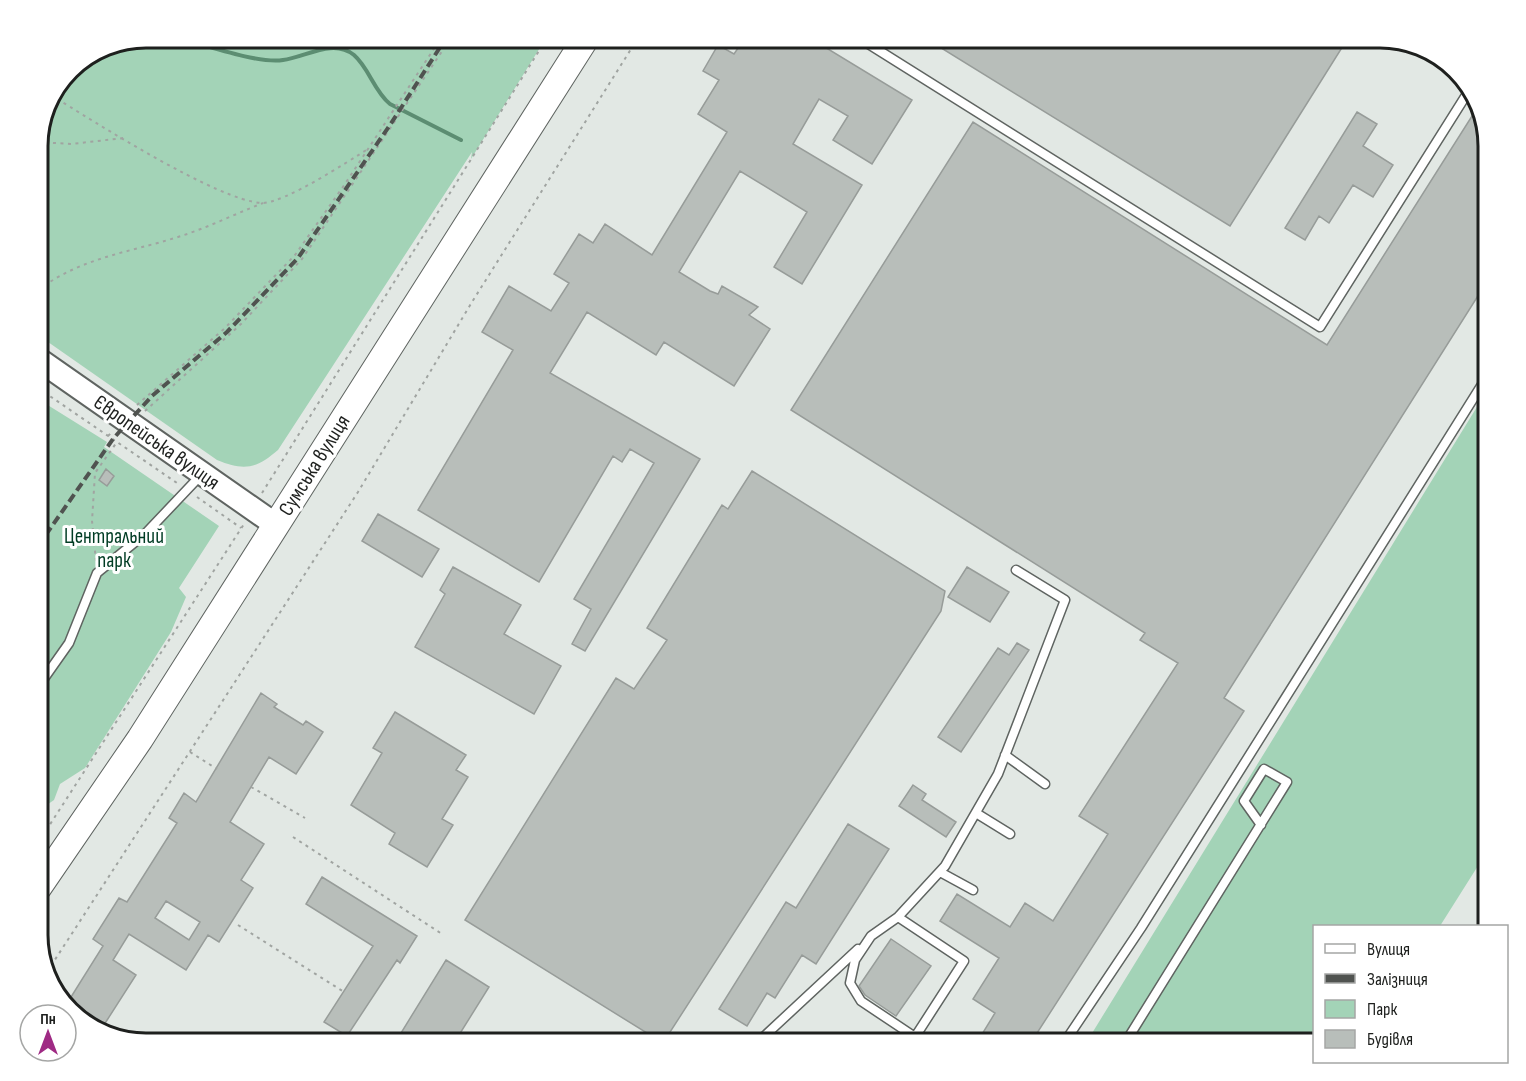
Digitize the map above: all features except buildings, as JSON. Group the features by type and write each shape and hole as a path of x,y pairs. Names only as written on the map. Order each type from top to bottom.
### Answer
{"main road":[{"name":"Сумська вулиця","path":"48,873 140,739 580,48"},
{"name":"Європейська вулиця","path":"48,367 247,519 276,525"}],"lane":[{"path":"875,48 1320,327 1465,98"},
{"path":"1071,1033 1141,928 1478,391"},
{"path":"48,673 69,643 97,573 146,534 195,481"},
{"path":"769,1033 872,936 898,917 940,872 976,813 1005,755 1065,600 1016,570"},
{"path":"1005,755 1045,784"},
{"path":"1132,1033 1261,825 1287,782 1264,769 1244,801 1261,825"},
{"path":"976,813 1010,834"},
{"path":"940,872 973,890"},
{"path":"898,917 964,961 918,1033"},
{"path":"872,936 855,960 850,983 861,1001 909,1033"}],"path":[{"path":"135,407 225,328 286,266 370,148 435,48"},
{"path":"143,413 241,324 302,260 444,48"},
{"path":"48,827 247,519 541,48"},
{"path":"53,962 358,492 472,302 632,48"},
{"path":"60,100 124,138 231,195 264,203"},
{"path":"48,143 71,144 124,138"},
{"path":"48,282 60,273 123,250 178,237 303,188 370,148"},
{"path":"48,395 117,442 195,481 247,519"},
{"path":"97,573 92,521 95,473 117,442"},
{"path":"190,752 217,769"},
{"path":"251,787 305,818"},
{"path":"293,837 442,934"},
{"path":"238,924 344,992"}],"green space":[{"path":"146,48 540,48 471,159 472,152 278,450 263,461 249,466 235,466 217,460 48,342 48,140 51,121 68,87 82,72 109,55"},
{"name":"Центральний парк","path":"48,405 107,442 104,447 219,526 179,588 186,597 171,632 85,768 60,784 54,800 48,804"},
{"path":"1478,405 1478,866 1441,925 1313,925 1313,1033 1092,1033"}],"waterway":[{"path":"214,48 246,57 272,60 283,60 328,48"},
{"path":"328,48 337,48"},
{"path":"337,48 346,50 359,60 384,99 390,104 461,140"}],"railway":[{"path":"48,532 113,439 129,421 152,396 227,332 298,258 390,125 440,48"}]}
